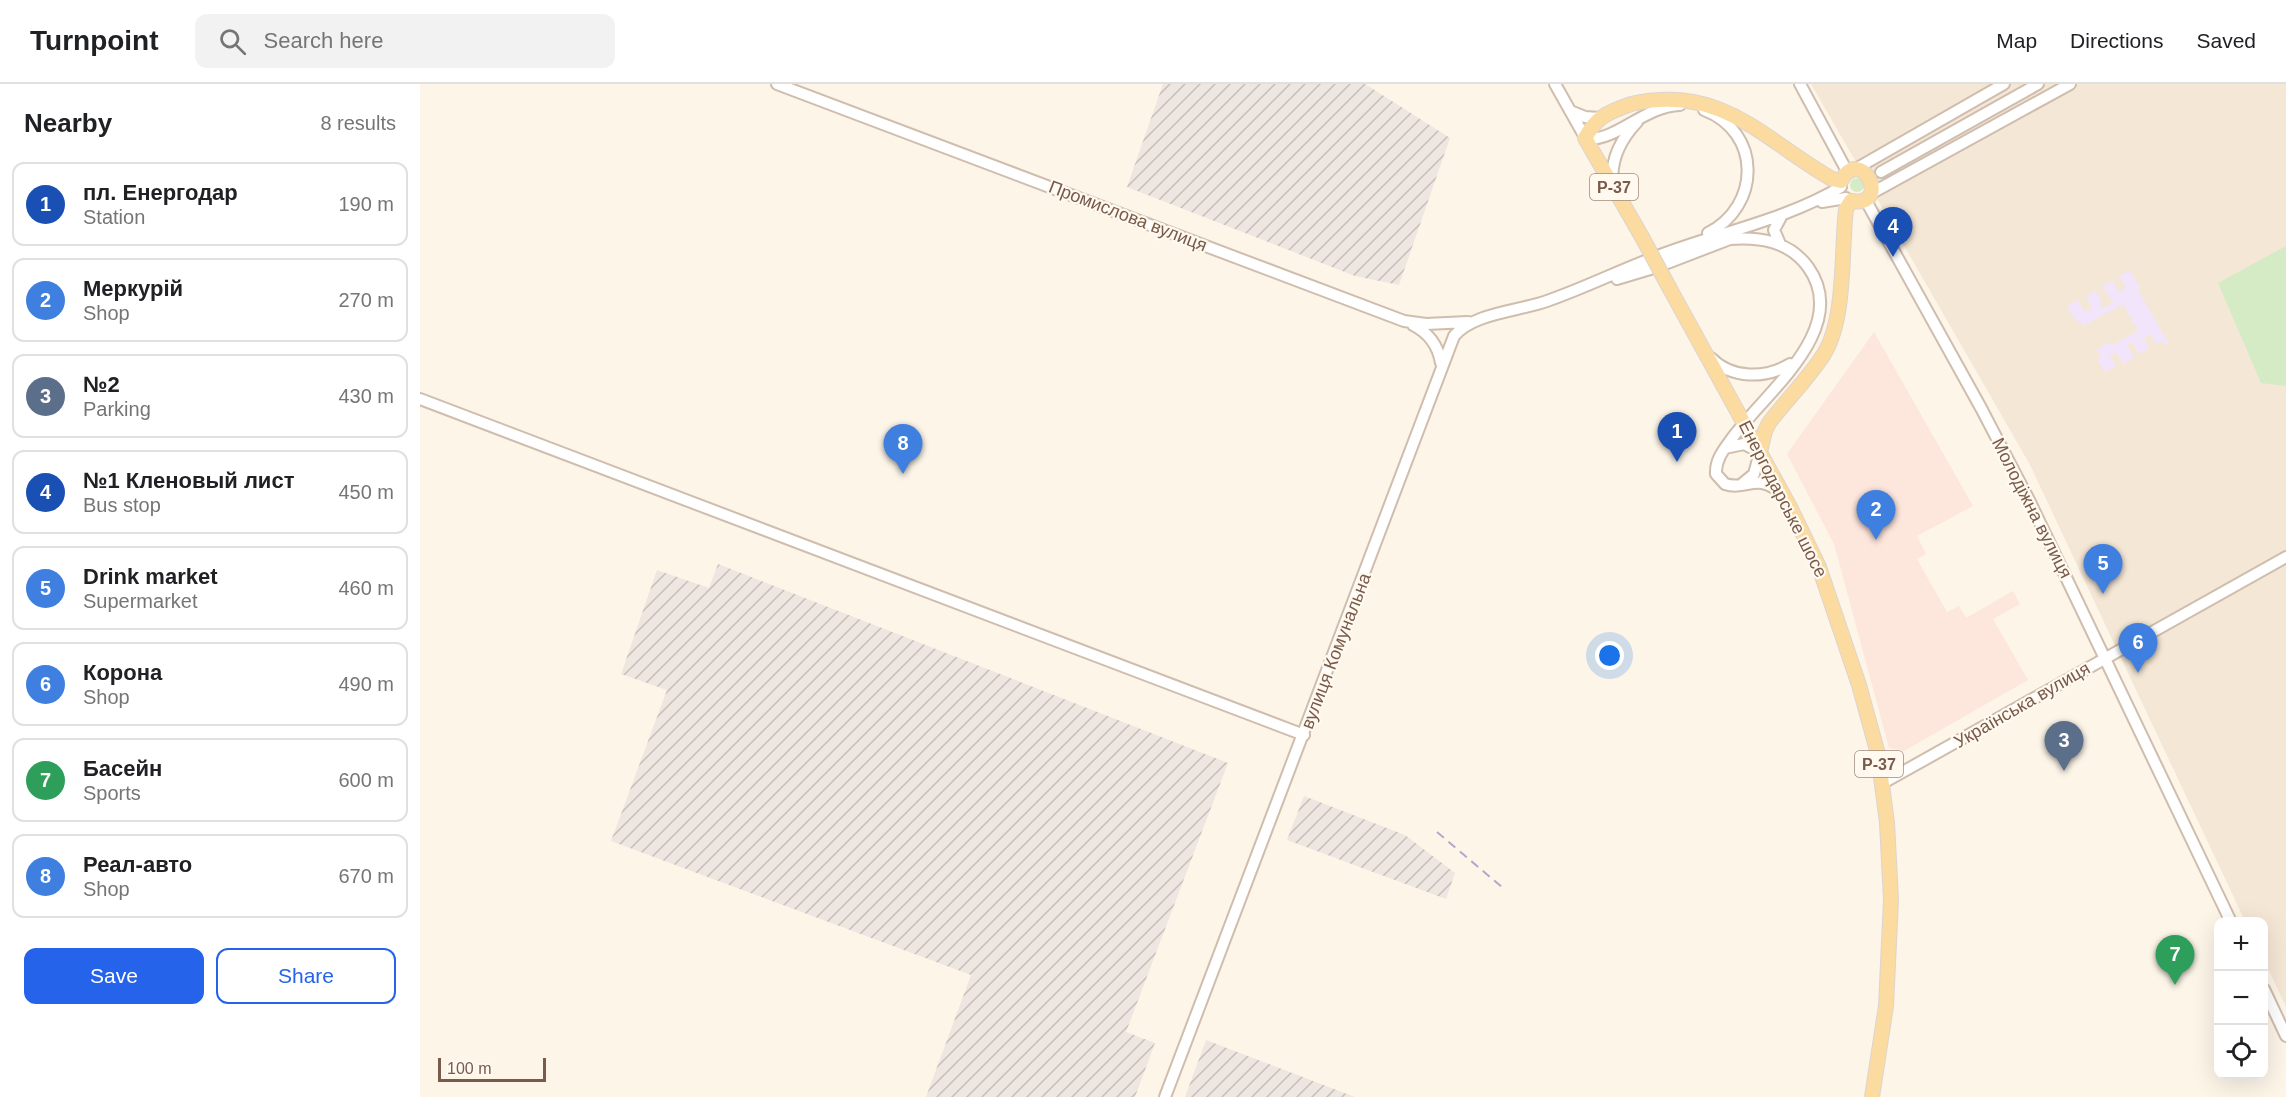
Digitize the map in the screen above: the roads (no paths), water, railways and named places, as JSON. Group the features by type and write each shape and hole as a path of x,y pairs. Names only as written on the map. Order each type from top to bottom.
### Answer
{"main road":[{"path":"1586,138 1604,116 1643,99 1662,93 1700,93 1731,106 1832,179 1846,178 1858,170 1867,174 1872,184 1846,209 1838,310 1832,338 1819,361 1772,418 1765,430 1760,452"},
{"name":"Енергодарське шосе","path":"1586,138 1707,354 1809,545 1833,604 1859,685 1883,783 1890,889 1890,953 1883,1029 1872,1097"}],"street":[{"name":"Промислова вулиця","path":"777,84 1404,321 1415,324 1450,324 1483,318"},
{"name":"Енергодарське шосе","path":"1555,84 1586,138"},
{"path":"1800,84 1846,178"},
{"path":"1816,202 1846,178 2004,84"},
{"path":"1881,172 2038,84"},
{"path":"1681,247 1816,202 1858,198 2070,84"},
{"path":"1585,287 1681,247 1718,228 1735,211 1747,183 1745,155 1733,131 1722,119 1692,106 1675,105 1659,108 1597,139 1586,138"},
{"path":"1570,110 1585,117 1604,116 1616,130"},
{"path":"1613,187 1613,165 1618,149 1631,128 1646,114"},
{"name":"Молодіжна вулиця","path":"1846,178 2024,489 2229,917"},
{"path":"1585,287 1646,271 1730,239 1782,215"},
{"path":"1780,244 1774,230 1782,215"},
{"path":"1730,239 1755,238 1780,244 1796,254 1808,266 1820,296 1818,324 1812,339 1744,422 1717,463 1718,478 1721,482 1730,486 1755,482 1766,484 1784,495"},
{"name":"вулиця Комунальна","path":"1165,1097 1454,336 1465,326 1483,318 1537,304 1585,287"},
{"path":"1404,321 1422,330 1431,338 1438,349 1442,367"},
{"path":"1707,354 1724,368 1750,375 1780,369 1800,356"},
{"path":"420,399 1304,735"},
{"path":"1760,405 1772,418"},
{"path":"1725,449 1733,445 1744,444 1760,452 1754,474 1741,484"},
{"name":"Українська вулиця","path":"1883,783 2286,557"},
{"path":"2268,998 2286,1036"}],"railway":[{"path":"1437,832 1503,888"}],"place":[{"name":"№1 Кленовый лист","path":"1893,257"},
{"name":"пл. Енергодар","path":"1677,462"},
{"name":"Реал-авто","path":"903,474"},
{"name":"Меркурій","path":"1876,540"},
{"name":"Drink market","path":"2103,594"},
{"name":"Корона","path":"2138,673"},
{"name":"№2","path":"2064,771"},
{"name":"Басейн","path":"2175,985"}]}
